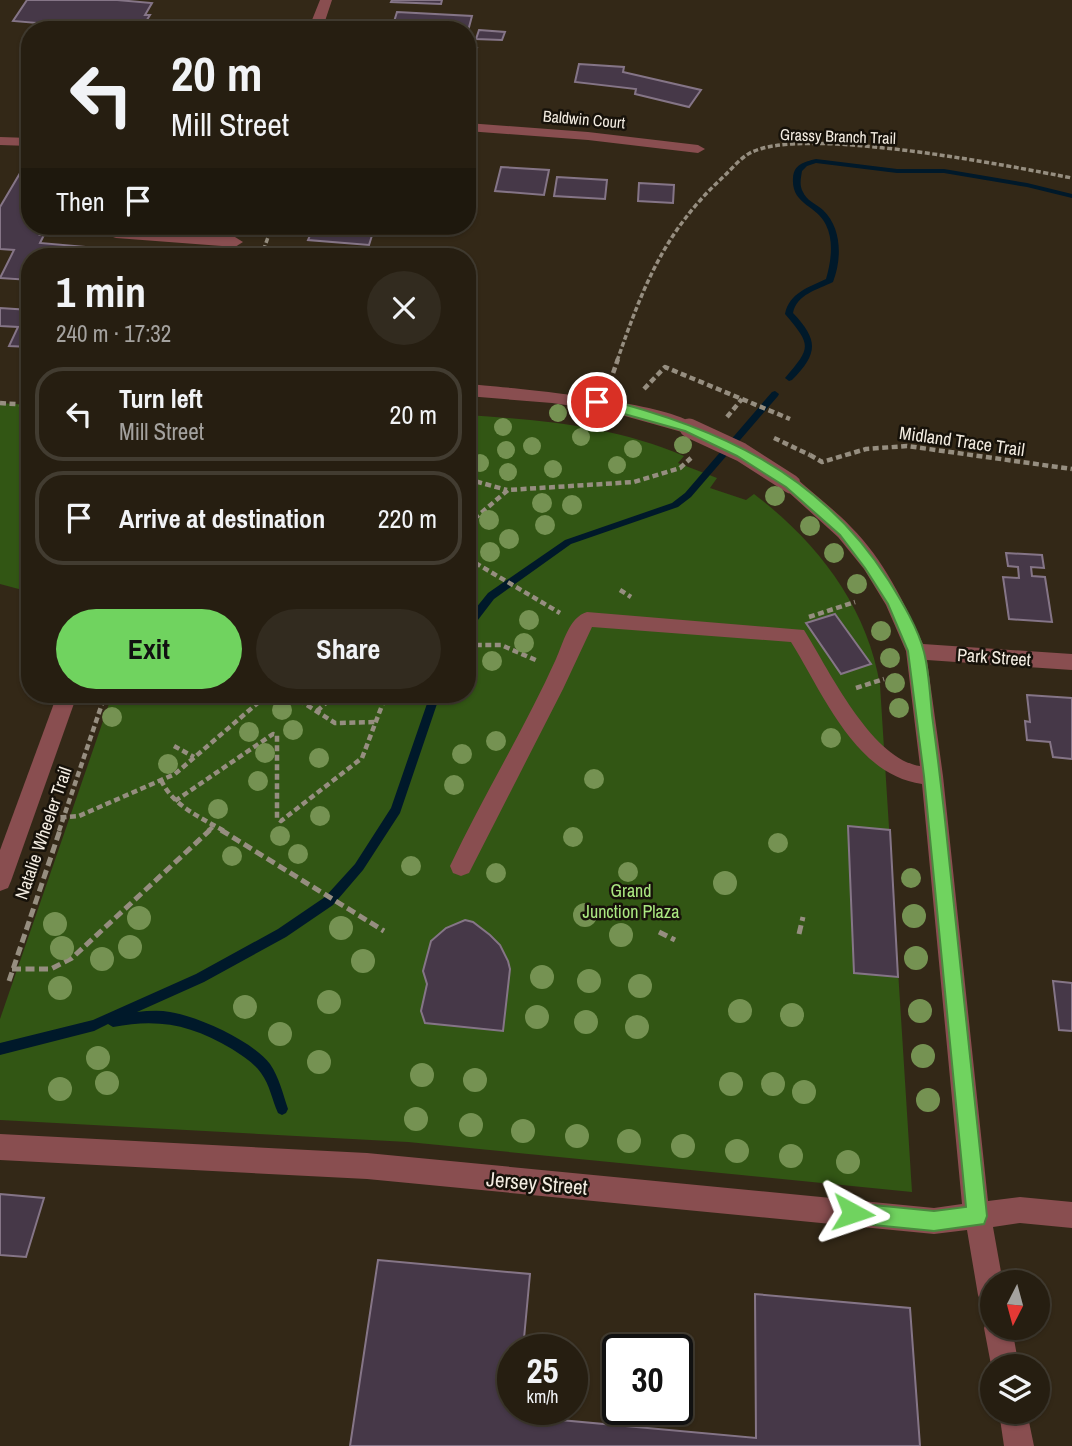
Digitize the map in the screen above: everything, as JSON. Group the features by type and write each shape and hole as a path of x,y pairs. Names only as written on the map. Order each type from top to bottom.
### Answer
{"street":[{"path":"318,21 326,0"},
{"name":"Baldwin Court","path":"476,128 588,136 698,149"},
{"path":"0,141 21,142"},
{"path":"175,235 224,248"},
{"path":"476,391 597,402 642,412 689,428 741,452 791,484 845,532 895,603 916,651 932,776 976,1216 987,1270"},
{"path":"460,866 564,666 582,624 587,619 797,635 873,748 897,768 932,776"},
{"name":"Park Street","path":"916,651 1072,662"},
{"path":"0,881 64,703"},
{"name":"Jersey Street","path":"0,1147 367,1166 934,1221 1020,1210 1072,1215"},
{"path":"1015,1424 1019,1446"}],"path":[{"name":"Grassy Branch Trail","path":"610,382 646,287 680,223 722,178 745,157 760,149 798,145 887,150 990,163 1072,178"},
{"path":"644,390 665,367 790,419"},
{"path":"719,427 740,398"},
{"path":"0,403 21,404"},
{"name":"Midland Trace Trail","path":"810,455 822,462 866,449 907,446 1072,469"},
{"path":"476,481 508,490 634,482 680,468 695,454"},
{"path":"476,517 508,490"},
{"path":"476,563 569,618"},
{"path":"620,590 631,598"},
{"path":"797,635 799,620 855,602"},
{"path":"476,645 495,643 526,654 532,660 564,666"},
{"name":"Natalie Wheeler Trail","path":"9,981 102,703"},
{"path":"22,816 62,819 79,816 175,774 258,703"},
{"path":"304,703 335,723 376,722"},
{"path":"317,711 326,703"},
{"path":"176,801 273,734 277,735 278,818 281,821 362,758 383,703"},
{"path":"174,746 194,757"},
{"path":"161,780 167,793 176,801 384,932"},
{"path":"12,969 51,969 72,958 215,825"},
{"path":"799,934 803,917"},
{"path":"659,932 675,940"}],"green space":[{"path":"0,403 21,404 21,590 0,584"},
{"name":"Grand Junction Plaza","path":"476,416 550,422 631,438 684,456 678,463 717,478 710,488 746,500 754,494 798,533 818,555 836,578 864,629 880,685 912,1192 408,1142 0,1120 0,1019 109,703 476,703"}],"building":[{"path":"27,0 117,0 152,3 145,15 150,15 146,21 13,21"},
{"path":"442,0 441,4 391,2"},
{"path":"397,12 472,16 471,21 394,21"},
{"path":"479,30 505,32 502,40 476,39"},
{"path":"579,64 624,67 623,72 701,90 689,107 635,94 636,89 575,82"},
{"path":"501,167 549,170 544,195 495,191"},
{"path":"21,171 21,235 44,235 40,243 98,248 21,248 21,279 0,278 14,250 0,249 0,207"},
{"path":"557,177 607,180 605,199 554,196"},
{"path":"639,183 674,185 673,203 638,201"},
{"path":"310,235 372,235 369,245 308,240"},
{"path":"0,308 21,309 21,347 9,346 18,327 0,326"},
{"path":"1006,553 1042,555 1044,568 1031,567 1032,576 1045,577 1052,622 1009,619 1003,577 1019,578 1018,567 1008,566"},
{"path":"835,614 871,664 841,674 806,623"},
{"path":"1027,695 1072,698 1072,759 1053,757 1050,742 1027,740 1025,721 1030,722"},
{"path":"848,826 890,830 898,977 854,973"},
{"path":"465,920 473,922 490,935 500,945 508,961 510,969 503,1031 425,1023 421,1011 427,984 423,971 431,941 446,928"},
{"path":"1053,981 1072,983 1072,1031 1059,1030"},
{"path":"0,1194 44,1198 26,1257 0,1255"},
{"path":"378,1260 530,1274 524,1334 497,1334 497,1425 588,1425 588,1423 756,1438 755,1294 910,1308 920,1446 350,1446"}],"waterway":[{"path":"789,378 804,361 809,346 804,331 789,314 790,307 798,297 830,280 834,258 835,241 831,225 797,189 798,170 804,164 816,161 897,171 944,171 1027,185 1072,196"},
{"path":"476,615 491,596 568,542 675,505 688,495 775,394"},
{"path":"0,1049 94,1025 200,978 282,933 329,901 359,867 396,810 432,703"},
{"path":"113,1021 143,1017 172,1018 194,1024 220,1036 263,1065 282,1109"}],"route":[{"path":"597,402 689,428 741,452 791,484 845,532 870,564 895,603 916,651 932,776 976,1216 934,1221 853,1213"}]}
